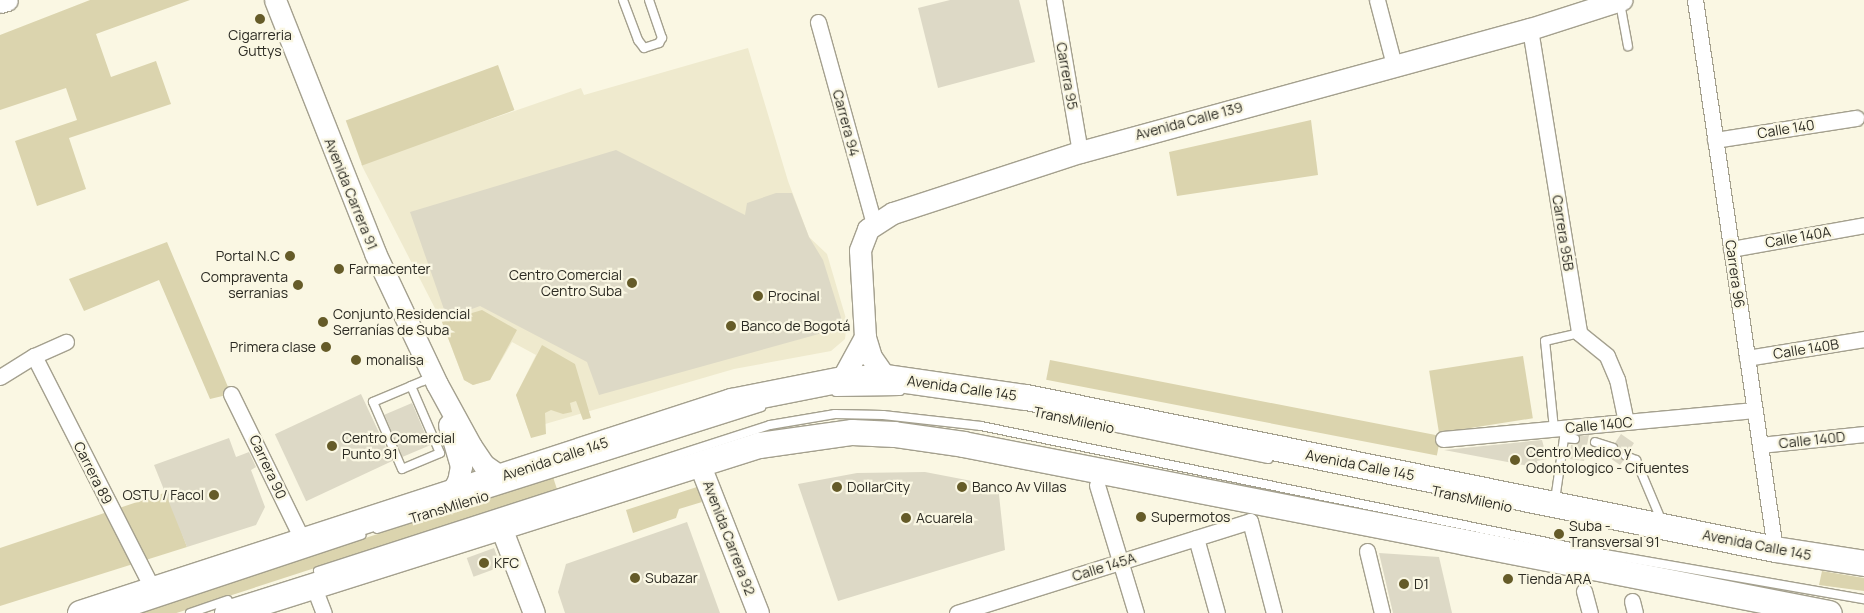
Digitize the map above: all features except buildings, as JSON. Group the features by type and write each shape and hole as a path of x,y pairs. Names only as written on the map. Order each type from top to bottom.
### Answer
{"main road":[{"path":"0,2 7,0"},
{"name":"Avenida Carrera 91","path":"274,0 359,217 436,380 477,456 501,477"},
{"name":"Avenida Calle 139","path":"874,224 921,202 1080,152 1530,29 1620,0"},
{"path":"874,224 864,235 860,250 865,337 871,357 885,377"},
{"path":"834,386 865,337"},
{"name":"Avenida Calle 145","path":"80,613 731,402 885,377 1001,392 1663,526 1864,563"},
{"name":"Avenida Carrera 91","path":"436,380 460,460 460,473 451,493"},
{"path":"232,605 312,579 500,525 699,463 788,439 852,432 894,434 1284,505 1828,613"},
{"name":"Avenida Carrera 92","path":"699,463 758,613"},
{"path":"500,525 534,613"}],"street":[{"name":"Carrera 95","path":"1054,0 1080,152"},
{"path":"1377,0 1394,65"},
{"name":"Carrera 96","path":"1695,0 1775,548"},
{"name":"Carrera 94","path":"818,22 874,224"},
{"name":"Carrera 95B","path":"1530,29 1580,333"},
{"name":"Calle 140","path":"1715,140 1856,118"},
{"name":"Calle 140A","path":"1731,248 1864,225"},
{"path":"1580,333 1607,356 1617,379 1626,422"},
{"name":"Calle 140B","path":"1747,358 1864,340"},
{"path":"0,377 34,356 66,342"},
{"name":"Carrera 89","path":"34,356 153,590"},
{"name":"Carrera 90","path":"231,394 303,541"},
{"name":"Calle 140C","path":"1442,439 1755,410"},
{"name":"Calle 140D","path":"1760,445 1864,434"},
{"path":"1097,485 1136,613"},
{"name":"Calle 145A","path":"957,613 1250,521 1274,613"},
{"path":"1196,538 1217,613"},
{"path":"1368,551 1382,613"},
{"path":"312,579 324,613"},
{"path":"1584,591 1590,613"}],"lane":[{"path":"623,0 638,40 644,48 659,43 662,38 648,0"},
{"path":"1620,0 1628,46"},
{"path":"1554,429 1545,341 1580,333"},
{"path":"411,386 440,453 402,469 373,402 411,386 436,380"},
{"path":"834,386 906,391"},
{"path":"925,393 989,401"},
{"name":"TransMilenio","path":"127,613 720,418 768,406"},
{"name":"TransMilenio","path":"1036,412 1282,461"},
{"name":"TransMilenio","path":"312,579 770,424 835,414 883,415 981,426 1605,554 1864,599"},
{"path":"1554,504 1564,438 1574,439"},
{"path":"1595,442 1612,448"},
{"path":"1626,456 1636,460 1663,526"},
{"path":"190,613 232,605"}],"shaded area":[{"path":"90,0 190,0 96,34 111,77 156,61 171,104 69,138 86,189 37,206 15,141 77,120 66,88 0,110 0,35"},
{"path":"748,48 788,181 809,237 827,254 847,322 845,339 831,351 734,369 528,429 516,395 536,355 512,342 490,380 473,385 464,380 442,322 361,164 581,88 584,95"},
{"path":"498,65 514,110 362,166 346,120"},
{"path":"1311,120 1318,175 1177,196 1169,152"},
{"path":"167,242 231,394 210,399 159,280 84,311 69,279"},
{"path":"482,310 517,330 490,380 473,385 464,380 442,322"},
{"path":"542,345 575,364 591,418 583,420 576,401 570,403 572,412 563,414 551,410 545,413 546,434 531,438 516,395"},
{"path":"1523,356 1533,418 1439,433 1429,371"},
{"path":"1050,360 1441,436 1437,456 1046,380"},
{"path":"553,477 557,489 177,613 140,613 139,611"},
{"path":"697,487 702,502 679,509 676,518 633,533 626,510"},
{"path":"167,492 187,547 0,606 0,548"},
{"path":"1822,571 1864,578 1864,591 1819,585"}],"place":[{"name":"Cigarreria Guttys","path":"260,19"},
{"name":"Portal N.C","path":"290,256"},
{"name":"Farmacenter","path":"339,269"},
{"name":"Centro Comercial Centro Suba","path":"632,283"},
{"name":"Compraventa serranias","path":"298,285"},
{"name":"Procinal","path":"758,296"},
{"name":"Conjunto Residencial Serranías de Suba","path":"323,322"},
{"name":"Banco de Bogotá","path":"731,326"},
{"name":"Primera clase","path":"326,347"},
{"name":"monalisa","path":"356,360"},
{"name":"Centro Comercial Punto 91","path":"332,446"},
{"name":"Centro Medico y Odontologico - Cifuentes","path":"1515,460"},
{"name":"DollarCity","path":"837,487"},
{"name":"Banco Av Villas","path":"962,487"},
{"name":"OSTU / Facol","path":"214,495"},
{"name":"Supermotos","path":"1141,517"},
{"name":"Acuarela","path":"906,518"},
{"name":"Suba - Transversal 91","path":"1559,534"},
{"name":"KFC","path":"484,563"},
{"name":"Subazar","path":"635,578"},
{"name":"Tienda ARA","path":"1508,579"},
{"name":"D1","path":"1404,584"}]}
